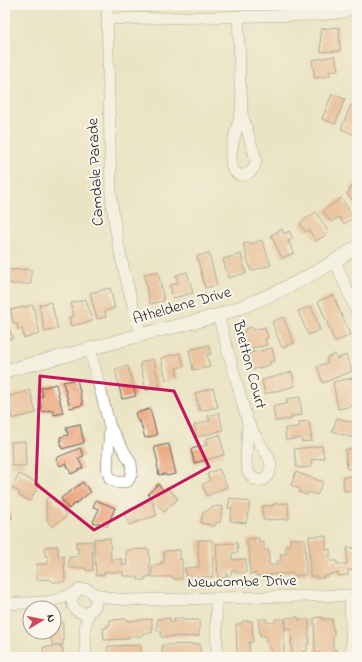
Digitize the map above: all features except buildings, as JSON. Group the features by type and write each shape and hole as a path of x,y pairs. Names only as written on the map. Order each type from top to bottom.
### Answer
{"street":[{"name":"Camdale Parade","path":"107,5 111,193 113,217 122,264 140,335"},
{"path":"108,19 320,15 344,12 357,7"},
{"path":"238,17 241,110 231,161 232,169 237,174 242,175 253,170 256,166 256,160 241,110"},
{"name":"Atheldene Drive","path":"5,371 90,350 140,335 218,315 251,303 315,273 357,247"},
{"path":"335,262 357,313"},
{"name":"Bretton Court","path":"218,315 248,423"},
{"path":"90,350 110,427"},
{"path":"52,600 74,593 81,589 89,590 93,593 96,601 94,608 90,612 84,614 74,608 62,605"},
{"path":"74,593 72,597 74,608 85,634"},
{"name":"Newcombe Drive","path":"93,593 109,598 128,600 353,595"},
{"path":"352,657 353,595"},
{"path":"216,598 217,657"},
{"name":"Newcombe Drive","path":"90,612 101,607 128,600"},
{"path":"5,604 22,603"},
{"path":"86,657 85,634 90,612"}],"highlighted area":[{"path":"40,376 174,391 209,467 94,530 36,484"}]}
